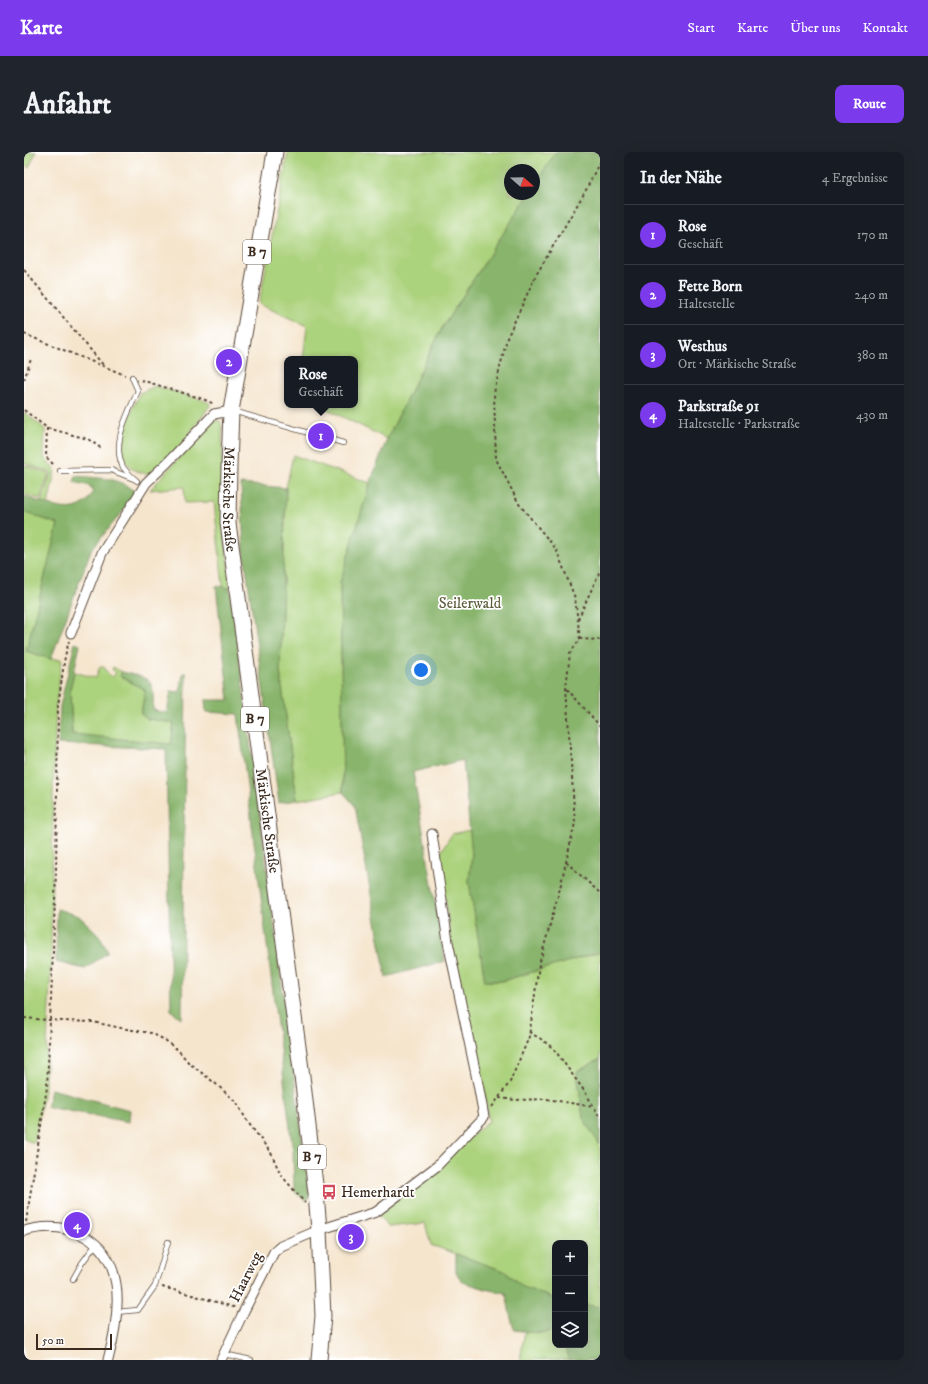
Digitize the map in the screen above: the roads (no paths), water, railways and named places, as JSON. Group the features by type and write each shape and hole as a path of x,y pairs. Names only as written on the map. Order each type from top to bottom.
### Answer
{"main road":[{"name":"Märkische Straße","path":"275,152 231,411 228,466 228,523 303,1084 317,1208 323,1316 319,1360"}],"street":[{"path":"71,633 102,553 141,482 168,462 214,414 231,411"},
{"path":"319,1230 376,1212 437,1166 484,1118 448,942 432,834"},
{"path":"24,1231 44,1227 66,1229 84,1235 96,1244 104,1254 112,1269 116,1284 115,1327 108,1360"},
{"name":"Haarweg","path":"222,1357 274,1252 281,1246 319,1230"}],"lane":[{"path":"132,377 138,392 128,413 119,448 124,468 141,482"},
{"path":"231,411 343,443"},
{"path":"60,471 111,470 141,482"},
{"path":"116,1312 138,1310 155,1286 168,1242"},
{"path":"73,1279 82,1263 96,1244"},
{"path":"222,1357 250,1360"}],"place":[{"name":"Fette Born","path":"229,362"},
{"name":"Rose","path":"321,436"},
{"name":"Hemerhardt","path":"329,1192"},
{"name":"Parkstraße 91","path":"77,1225"},
{"name":"Westhus","path":"351,1237"}],"park label":[{"name":"Seilerwald","path":"470,603"}]}
